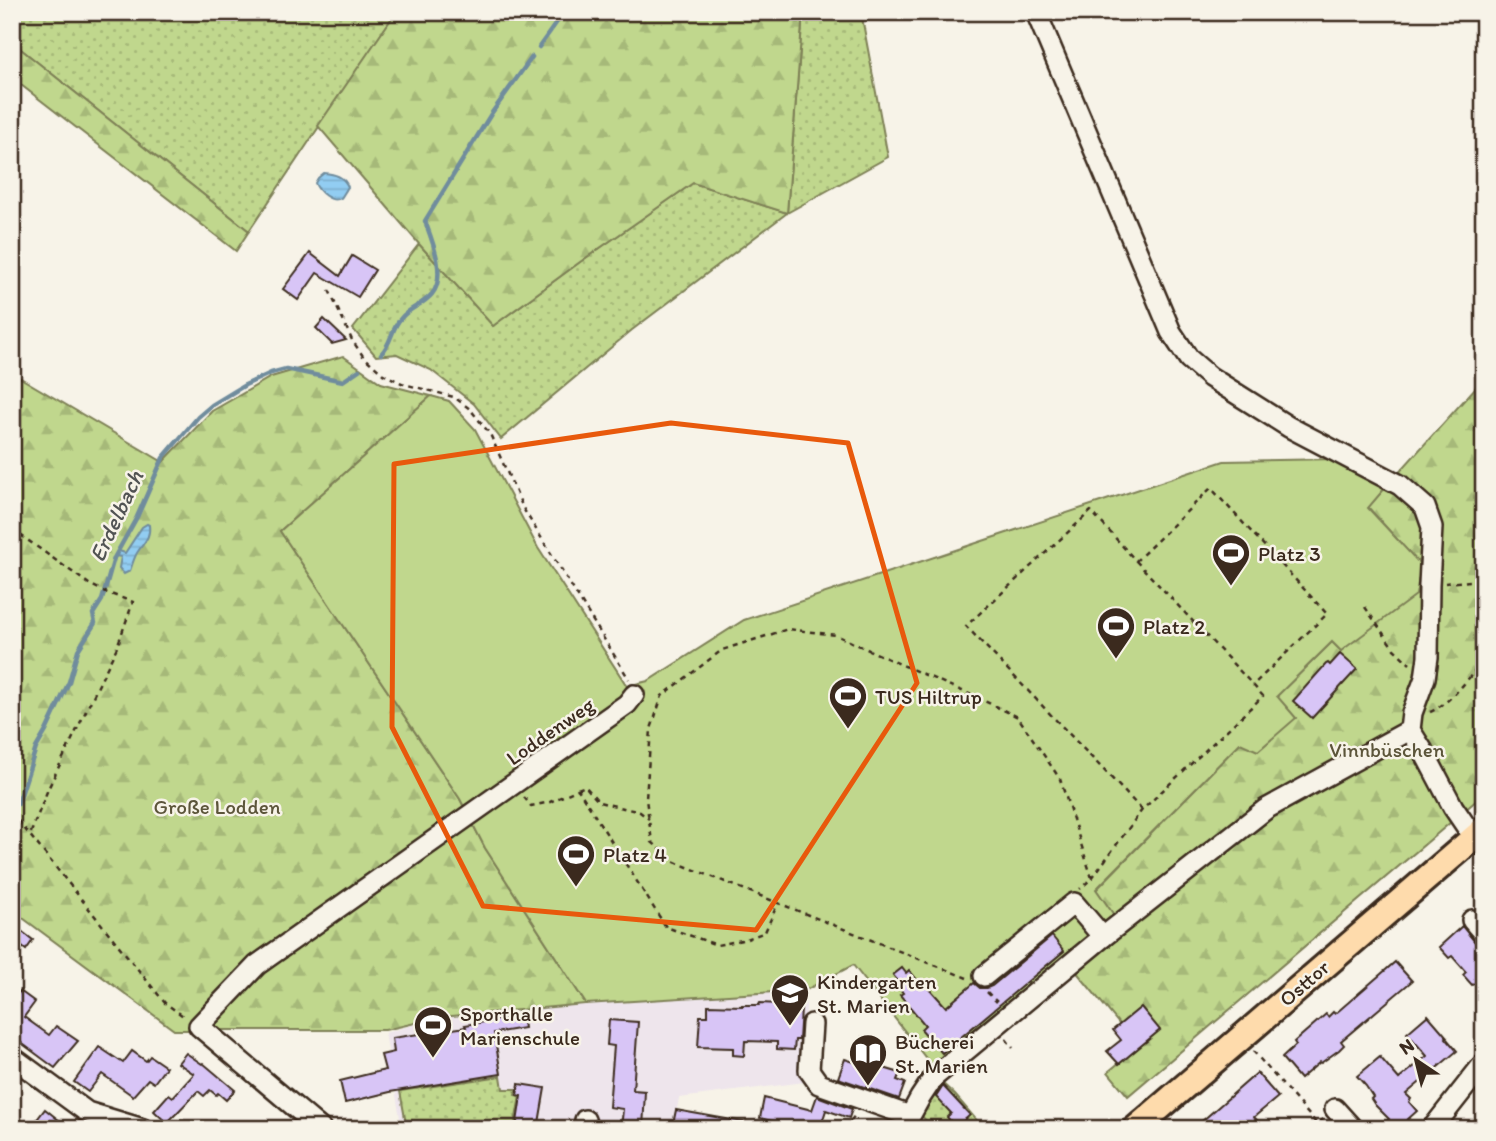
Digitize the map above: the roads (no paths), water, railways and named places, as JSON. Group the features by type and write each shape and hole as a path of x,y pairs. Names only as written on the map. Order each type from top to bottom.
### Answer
{"main road":[{"name":"Osttor","path":"1135,1129 1479,834"}],"street":[{"path":"812,1024 809,1070 819,1084 906,1122 934,1076 1103,937 1266,809 1411,722 1425,678 1432,527 1424,507 1400,485 1289,427 1210,377 1189,359 1171,332 1037,12"},
{"name":"Loddenweg","path":"321,1129 199,1026 257,965 627,704 634,695"},
{"name":"Osttor","path":"1411,722 1453,807 1479,834"},
{"path":"980,981 1074,903 1103,937"},
{"path":"12,1057 87,1112 111,1124 143,1129"},
{"path":"1432,1129 1484,1063"},
{"path":"1335,1109 1353,1129"}],"water":[{"path":"324,173 344,180 348,187 341,198 329,198 317,186 315,183"},
{"path":"147,524 148,537 136,555 130,571 124,574 119,568 121,557 115,556 119,551 125,553 142,527"}],"waterway":[{"name":"Erdelbach","path":"539,47 564,12"},
{"name":"Erdelbach","path":"381,354 398,321 429,297 436,286 437,258 425,221 491,114 532,57"},
{"name":"Erdelbach","path":"18,804 36,748 69,682 78,650 95,623 93,614 102,600 114,558 137,517 163,458 198,417 212,405 271,373 286,369 343,381 359,370"}],"place":[{"name":"Platz 3","path":"1231,587"},
{"name":"Platz 2","path":"1116,660"},
{"name":"TUS Hiltrup","path":"848,730"},
{"name":"Platz 4","path":"576,888"},
{"name":"Kindergarten St. Marien","path":"790,1027"},
{"name":"Sporthalle Marienschule","path":"433,1059"},
{"name":"Bücherei St. Marien","path":"868,1087"}],"park label":[{"name":"Vinnbüschen","path":"1387,749"},
{"name":"Große Lodden","path":"217,806"}]}
